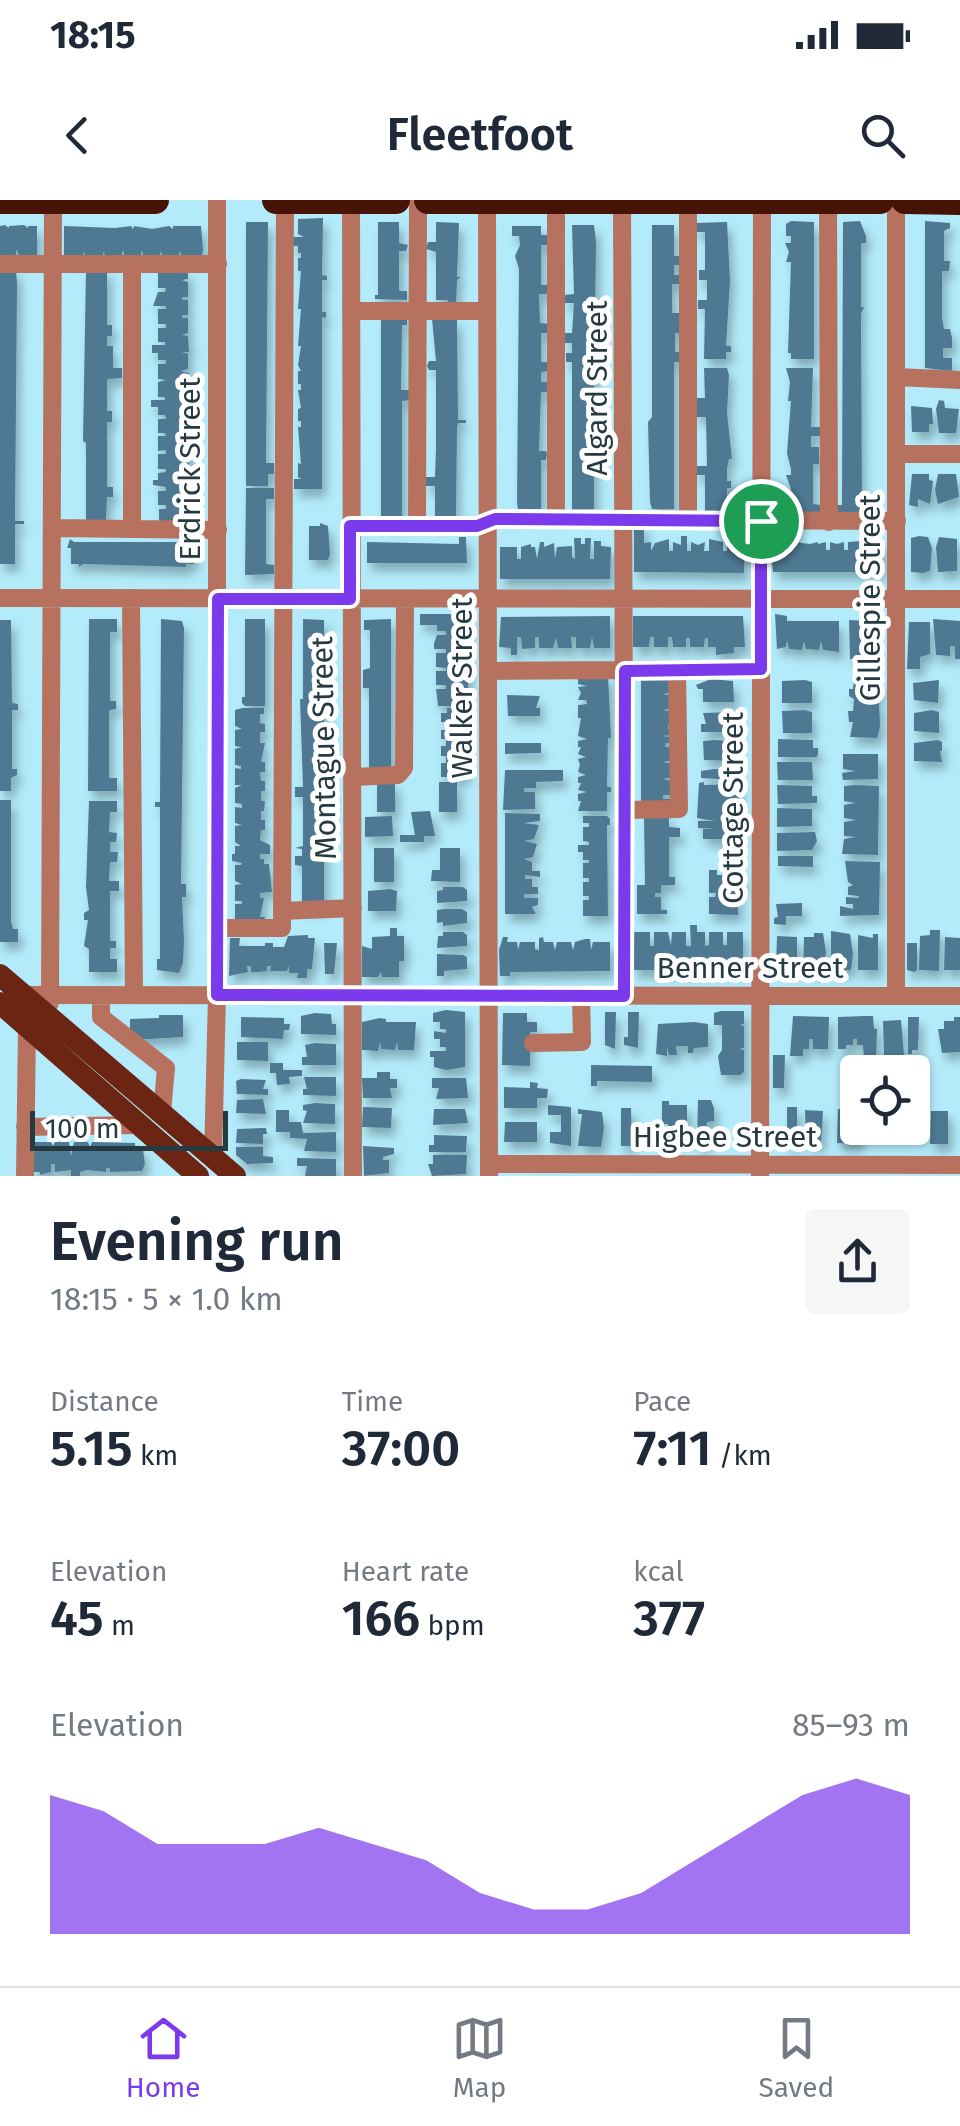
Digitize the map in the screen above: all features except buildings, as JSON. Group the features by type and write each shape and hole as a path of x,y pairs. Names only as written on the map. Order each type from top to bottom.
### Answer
{"highway":[{"path":"0,200 155,200"},
{"path":"276,200 396,200"},
{"path":"428,200 880,200"},
{"path":"905,200 960,201"}],"main road":[{"path":"0,975 12,995 50,1006 162,1113 206,1167"},
{"path":"0,1004 137,1125 206,1167 234,1176"}],"street":[{"name":"Erdrick Street","path":"206,1167 217,995 217,200"},
{"path":"217,928 282,928 285,200"},
{"name":"Montague Street","path":"352,200 353,1176"},
{"path":"417,525 418,200"},
{"name":"Walker Street","path":"487,200 489,1170"},
{"path":"556,200 556,520"},
{"name":"Algard Street","path":"622,200 624,996"},
{"path":"828,200 829,522"},
{"name":"Gillespie Street","path":"896,200 896,996"},
{"path":"50,1006 53,201"},
{"path":"688,201 688,520"},
{"name":"Cottage Street","path":"760,1170 762,201"},
{"path":"960,201 960,210"},
{"path":"0,264 218,264"},
{"path":"132,264 132,529"},
{"path":"351,310 486,311"},
{"path":"897,378 960,380"},
{"path":"898,454 960,454"},
{"path":"350,526 477,526 495,519 897,521"},
{"path":"53,528 218,530"},
{"path":"0,598 960,599"},
{"path":"131,598 134,995"},
{"path":"353,777 398,775 404,768 405,599"},
{"path":"490,670 761,669"},
{"path":"625,810 679,809 677,670"},
{"path":"282,911 353,908"},
{"path":"101,995 101,1017 166,1068 162,1113"},
{"name":"Benner Street","path":"50,1006 101,995 960,996"},
{"path":"533,1043 582,1042 581,996"},
{"path":"25,1176 27,1028"},
{"path":"26,1127 137,1125"},
{"name":"Higbee Street","path":"489,1170 960,1165"}],"route":[{"path":"495,519 761,521 761,669 625,671 624,996 217,995 218,599 350,599 350,526 477,526 495,519"}]}
